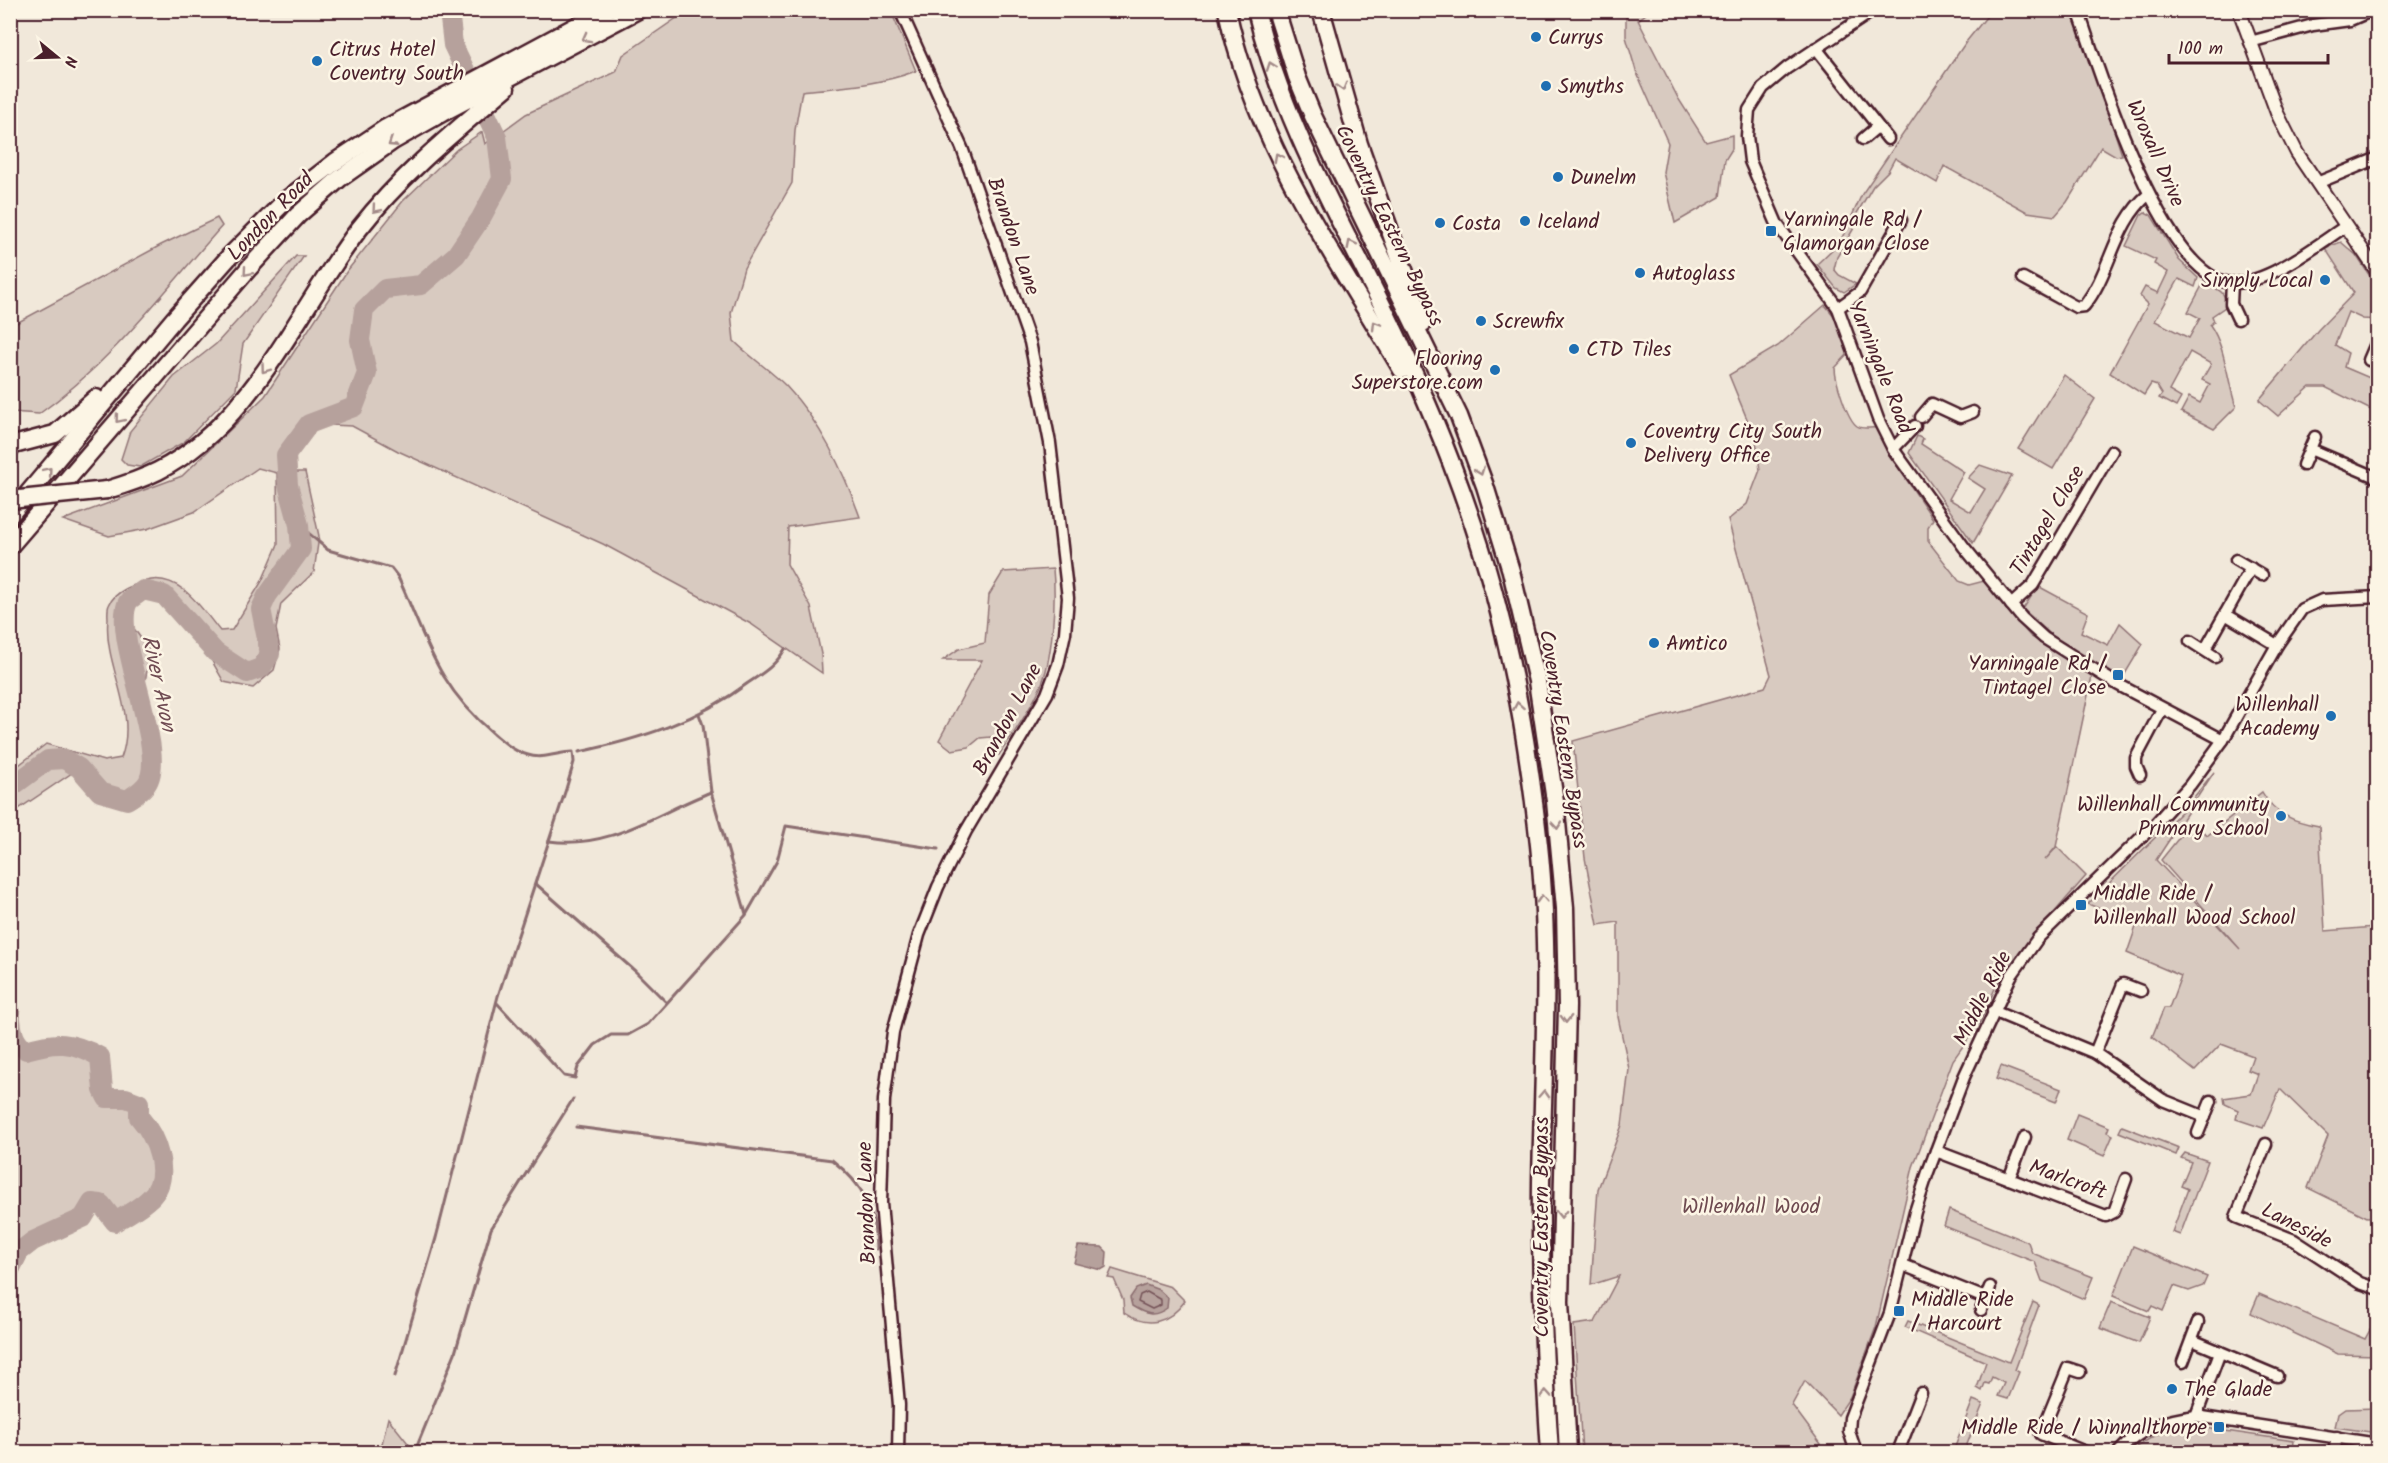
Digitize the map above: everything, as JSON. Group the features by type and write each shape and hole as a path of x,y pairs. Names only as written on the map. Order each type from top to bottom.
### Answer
{"highway":[{"name":"London Road","path":"10,515 174,319 229,257 286,200 335,162 386,128 508,76 606,10"},
{"path":"10,500 107,490 160,470 207,437 228,417 270,362 318,286 360,229 402,181 508,76 527,70 638,10"},
{"path":"1227,10 1249,91 1269,141 1301,201 1438,430"},
{"name":"Coventry Eastern Bypass","path":"1256,10 1266,51 1301,143 1385,311 1455,468 1494,595 1519,706 1539,846 1545,964 1541,1260 1550,1452"},
{"name":"Coventry Eastern Bypass","path":"1276,10 1297,77 1340,175 1459,416 1485,486 1511,571 1537,681 1555,801 1565,929 1567,1006 1560,1302 1568,1452"},
{"path":"1321,10 1347,105 1388,229 1459,416"},
{"name":"London Road","path":"10,546 153,378 298,215 339,179 439,107"},
{"path":"10,446 39,440 67,426 104,390 147,341 174,319"}],"street":[{"name":"Brandon Lane","path":"898,1452 899,1405 881,1203 884,1100 893,1032 919,935 938,887 966,831 1047,694 1058,664 1065,633 1068,598 1050,443 1029,342 962,148 900,10"},
{"name":"Yarningale Road","path":"1874,10 1787,68 1754,99 1749,110 1747,136 1756,177 1777,224 1838,308 1878,418 1893,449 1958,539 2011,605 2044,638 2162,709 2223,740"},
{"name":"Wroxall Drive","path":"2078,10 2149,194 2194,264 2212,278 2232,283"},
{"path":"2239,10 2277,113 2297,153 2378,273"},
{"path":"2250,42 2313,25 2350,20 2373,10"},
{"path":"1816,48 1887,139"},
{"path":"1863,139 1877,127"},
{"path":"2317,183 2378,158"},
{"path":"2023,278 2076,307 2084,306 2099,282 2124,224 2135,206 2149,194"},
{"path":"1838,308 1860,292 1901,220"},
{"path":"2238,319 2230,304 2232,283 2265,276 2346,226"},
{"path":"2369,360 2378,339"},
{"path":"1893,449 1932,404 1960,417 1973,412"},
{"path":"2303,465 2315,437"},
{"path":"2310,449 2378,478"},
{"name":"Tintagel Close","path":"2011,605 2033,585 2112,451"},
{"path":"2236,560 2262,574"},
{"path":"2205,650 2251,567"},
{"name":"Middle Ride","path":"1856,1452 1849,1431 1852,1412 1884,1331 1915,1212 1936,1151 1993,1011 2011,976 2038,938 2172,806 2223,740 2294,618 2310,604 2322,600 2378,597"},
{"path":"2225,614 2277,645"},
{"path":"2190,641 2215,657"},
{"path":"2140,775 2136,766 2136,758 2162,709"},
{"path":"2095,1053 2123,984 2140,991"},
{"path":"1993,1011 2095,1053 2163,1100 2205,1117"},
{"path":"2198,1132 2211,1101"},
{"name":"Marlcroft","path":"2009,1179 2025,1137"},
{"name":"Laneside","path":"2266,1144 2236,1217 2294,1240 2360,1283 2378,1289"},
{"name":"Marlcroft","path":"1936,1151 2106,1216 2114,1212 2126,1179"},
{"path":"1903,1265 1985,1298"},
{"path":"1981,1310 1990,1287"},
{"path":"2183,1362 2198,1322"},
{"path":"2192,1340 2277,1376"},
{"path":"2196,1416 2220,1352"},
{"path":"2080,1372 2068,1368 2041,1434 2085,1452"},
{"path":"1898,1452 1921,1393"},
{"path":"2119,1452 2145,1429 2169,1419 2196,1416 2378,1444"},
{"path":"2334,1452 2337,1437"}],"green space":[{"path":"687,11 891,11 916,71 846,87 802,91 795,130 792,183 744,268 731,313 734,341 786,386 810,415 830,448 860,517 788,527 787,564 811,607 821,654 822,673 751,624 603,544 398,451 352,426 309,424 286,455 287,472 305,472 319,536 314,572 281,604 276,629 280,649 274,670 253,688 224,682 209,656 181,627 173,608 164,595 143,591 129,601 125,616 150,651 142,701 152,768 147,785 127,800 101,792 78,769 11,814 11,771 46,744 104,761 121,758 126,723 108,637 108,608 115,596 146,581 158,579 169,582 189,594 220,631 232,630 262,581 278,544 277,473 258,468 194,512 147,529 109,536 63,520 182,476 265,396 347,271 403,201 457,149 482,132 485,144 526,114 616,72 623,55"},
{"path":"1623,11 1650,11 1638,20 1678,98 1706,142 1732,135 1732,149 1725,160 1720,197 1675,223 1663,172 1668,143 1636,71 1626,37 1626,16"},
{"path":"1991,11 2071,11 2100,87 2122,155 2116,156 2101,147 2067,202 2055,216 2027,212 1944,166 1937,183 1895,158 1888,171 1873,186 1850,225 1854,228 1837,257 1834,269 1839,275 1856,284 1844,292 1836,288 1817,264 1840,242 1862,194 1966,42"},
{"path":"2145,212 2151,215 2179,260 2198,278 2195,287 2179,279 2155,321 2189,338 2200,318 2188,312 2204,282 2220,291 2225,297 2225,307 2212,316 2214,321 2210,325 2220,344 2236,407 2214,429 2181,412 2189,397 2200,403 2210,384 2202,380 2211,364 2190,352 2169,391 2181,398 2176,407 2159,398 2162,394 2157,386 2151,384 2144,395 2110,373 2148,304 2140,296 2145,287 2158,293 2168,272 2154,264 2156,260 2126,246 2141,215"},
{"path":"217,218 222,226 136,325 90,372 39,414 11,412 11,326 161,245"},
{"path":"2341,242 2356,255 2377,287 2377,320 2363,319 2348,312 2335,345 2348,353 2344,367 2377,381 2377,413 2325,387 2310,387 2278,416 2259,400 2318,330 2354,293 2325,248"},
{"path":"296,256 304,256 243,344 236,389 184,442 140,467 127,465 121,459 130,431 174,377 216,344"},
{"name":"Willenhall Wood","path":"1825,305 1835,317 1848,354 1835,368 1839,390 1846,408 1857,426 1876,428 1888,452 1933,519 1928,527 1928,541 1959,581 1969,585 1984,581 2030,636 2092,676 2056,847 2045,860 2057,847 2086,876 2019,953 1996,986 1981,1021 1953,1060 1913,1167 1876,1327 1850,1397 1838,1415 1805,1381 1792,1405 1821,1444 1819,1452 1582,1452 1574,1325 1595,1322 1619,1276 1591,1285 1598,1189 1622,1125 1629,1069 1618,1017 1618,922 1598,925 1585,858 1573,741 1765,687 1771,675 1728,520 1747,504 1760,470 1756,441 1729,375 1778,346"},
{"path":"2064,375 2095,399 2053,469 2018,449"},
{"path":"1917,436 1923,439 1921,444 1964,472 1949,499 1971,512 1985,489 1968,478 1980,465 2012,476 1973,543 1909,453"},
{"path":"1053,569 1054,612 1051,646 1040,688 1031,706 999,755 991,737 980,738 969,747 952,750 939,740 982,660 943,660 959,649 985,643 989,595 1003,572"},
{"path":"2038,586 2088,613 2081,632 2108,645 2120,623 2143,644 2122,679 2059,642 2023,609"},
{"path":"2214,772 2156,860 2240,949 2161,860 2190,824 2208,835 2262,792 2279,812 2302,822 2319,826 2325,931 2375,927 2378,937 2377,1216 2367,1217 2308,1188 2328,1136 2280,1089 2263,1128 2236,1119 2238,1110 2225,1104 2224,1098 2251,1094 2258,1074 2248,1070 2253,1056 2221,1044 2195,1071 2152,1037 2164,1008 2169,1008 2181,976 2127,953 2137,924 2088,904 2186,807"},
{"path":"10,1010 15,1037 25,1050 64,1044 81,1047 100,1057 103,1090 107,1097 126,1098 139,1103 141,1114 159,1154 161,1173 156,1191 150,1198 115,1222 101,1204 92,1203 83,1218 33,1241 19,1252 11,1270"},
{"path":"2001,1066 2061,1089 2056,1102 1996,1079"},
{"path":"2077,1114 2109,1127 2107,1132 2113,1135 2104,1156 2067,1140"},
{"path":"2122,1126 2179,1148 2176,1155 2119,1132"},
{"path":"2185,1153 2208,1161 2180,1235 2172,1232 2188,1189 2181,1186 2191,1162 2181,1158"},
{"path":"1949,1210 2028,1242 2032,1253 2093,1277 2084,1299 2042,1281 2035,1262 1944,1226"},
{"path":"2133,1246 2207,1277 2203,1286 2189,1291 2174,1286 2163,1311 2152,1306 2149,1311 2113,1296"},
{"path":"1112,1269 1171,1287 1185,1301 1165,1319 1150,1322 1133,1318 1124,1313 1123,1300 1114,1279 1108,1278"},
{"path":"2259,1294 2365,1339 2370,1330 2377,1330 2377,1355 2338,1354 2251,1313"},
{"path":"2033,1302 2039,1305 2015,1370 2019,1372 2008,1399 1998,1396 2004,1383 1992,1377 1989,1384 1985,1383 1982,1391 1977,1388 1986,1362 1905,1327 1908,1321 2009,1362"},
{"path":"2111,1302 2150,1317 2139,1343 2100,1328"},
{"path":"1973,1400 1983,1404 1964,1452 1953,1452"},
{"path":"2377,1408 2377,1433 2335,1427 2338,1414 2345,1409"},
{"path":"388,1418 415,1452 380,1452"},
{"path":"2181,1428 2205,1428 2294,1441 2293,1452 2132,1452 2154,1436"}],"water":[{"path":"1078,1246 1102,1247 1107,1252 1106,1267 1101,1270 1074,1263"},
{"path":"1146,1285 1159,1290 1168,1298 1167,1308 1150,1314 1132,1306 1130,1298 1136,1289"}],"waterway":[{"name":"River Avon","path":"10,788 48,760 64,759 79,768 100,792 127,800 145,786 151,771 151,750 127,641 125,618 128,602 143,590 164,595 215,652 247,673 261,668 270,654 261,609 267,596 301,549 299,525 288,485 286,455 309,424 354,407 367,373 360,340 364,310 385,289 421,285 456,255 481,218 502,179 497,137 453,45 449,10"},
{"path":"299,525 328,550 391,568 398,577 435,661 446,679 474,715 501,740 518,752 534,756 573,752 574,762 566,789 498,996 436,1238 395,1376"},
{"path":"579,752 624,741 689,718 729,696 764,672 778,660 785,649"},
{"path":"699,714 703,725 711,792 746,914"},
{"path":"549,841 571,842 613,835 711,792"},
{"path":"497,1003 564,1076 575,1078 578,1067 595,1045 611,1035 628,1035 648,1024 746,915 777,861 786,826 938,849"},
{"path":"536,884 635,971 666,1002"},
{"name":"River Avon","path":"10,1010 15,1038 26,1050 46,1045 64,1044 81,1048 100,1057 103,1090 107,1098 126,1098 139,1103 139,1117 156,1145 161,1168 157,1189 137,1208 115,1222 101,1204 92,1203 83,1218 33,1241 19,1252 10,1270"},
{"path":"415,1451 455,1353 491,1229 573,1099"},
{"path":"576,1127 832,1160 853,1179 866,1199 873,1221 876,1249"}],"place":[{"name":"Currys","path":"1536,37"},
{"name":"Citrus Hotel Coventry South","path":"317,61"},
{"name":"Smyths","path":"1546,86"},
{"name":"Dunelm","path":"1558,177"},
{"name":"Iceland","path":"1525,221"},
{"name":"Costa","path":"1440,223"},
{"name":"Yarningale Rd / Glamorgan Close","path":"1771,231"},
{"name":"Autoglass","path":"1640,273"},
{"name":"Simply Local","path":"2325,280"},
{"name":"Screwfix","path":"1481,321"},
{"name":"CTD Tiles","path":"1574,349"},
{"name":"Flooring Superstore.com","path":"1495,370"},
{"name":"Coventry City South Delivery Office","path":"1631,443"},
{"name":"Amtico","path":"1654,643"},
{"name":"Yarningale Rd / Tintagel Close","path":"2118,675"},
{"name":"Willenhall Academy","path":"2331,716"},
{"name":"Willenhall Community Primary School","path":"2281,816"},
{"name":"Middle Ride / Willenhall Wood School","path":"2081,905"},
{"name":"Middle Ride / Harcourt","path":"1899,1311"},
{"name":"The Glade","path":"2172,1389"},
{"name":"Middle Ride / Winnallthorpe","path":"2219,1427"}]}
